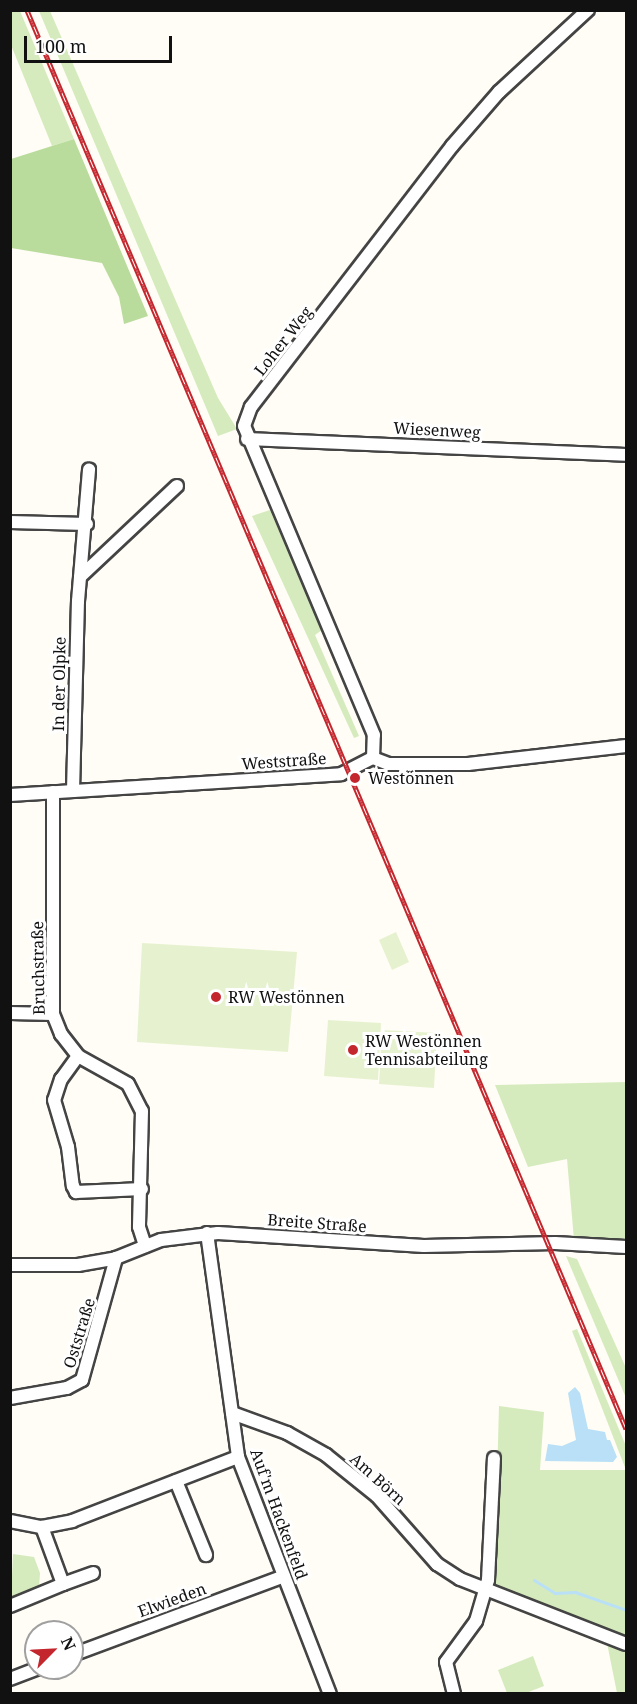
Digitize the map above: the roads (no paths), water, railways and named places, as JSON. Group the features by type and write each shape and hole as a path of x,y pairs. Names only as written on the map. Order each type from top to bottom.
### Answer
{"street":[{"name":"Loher Weg","path":"373,758 374,735 247,439 244,426 251,407 452,146 499,92 588,10"},
{"name":"Wiesenweg","path":"247,439 627,455"},
{"name":"In der Olpke","path":"73,791 80,577 87,524 89,469"},
{"path":"80,577 177,486"},
{"path":"10,522 87,524"},
{"path":"373,758 389,764 468,764 627,746"},
{"name":"Weststraße","path":"10,795 341,774 373,758"},
{"name":"Bruchstraße","path":"53,792 53,1014 61,1034 78,1056 118,1076 136,1096 143,1125 139,1227 145,1246"},
{"path":"10,1013 53,1014"},
{"path":"78,1056 61,1079 54,1100 68,1147 73,1186 76,1192 142,1190"},
{"name":"Breite Straße","path":"10,1265 78,1265 116,1258 145,1246 207,1233 424,1246 555,1243 627,1247"},
{"name":"Auf'm Hackenfeld","path":"207,1233 238,1457 330,1694"},
{"name":"Oststraße","path":"10,1398 66,1389 82,1380 116,1258"},
{"name":"Am Börn","path":"232,1413 287,1433 326,1455 376,1496 437,1564 486,1592 578,1623 627,1644"},
{"path":"10,1521 42,1527 100,1512 238,1457"},
{"path":"454,1694 446,1662 470,1632 486,1592 494,1458"},
{"path":"176,1482 206,1556"},
{"path":"42,1527 63,1584"},
{"path":"10,1605 93,1573"},
{"name":"Elwieden","path":"84,1651 284,1576"}],"water":[{"path":"575,1387 580,1393 588,1429 605,1432 617,1457 613,1462 545,1461 548,1444 562,1446 576,1440 568,1393"}],"waterway":[{"path":"534,1580 555,1593 575,1592 626,1610"}],"railway":[{"path":"27,10 626,1429"}],"place":[{"name":"Westönnen","path":"355,778"},
{"name":"RW Westönnen","path":"216,997"},
{"name":"RW Westönnen Tennisabteilung","path":"353,1050"}]}
